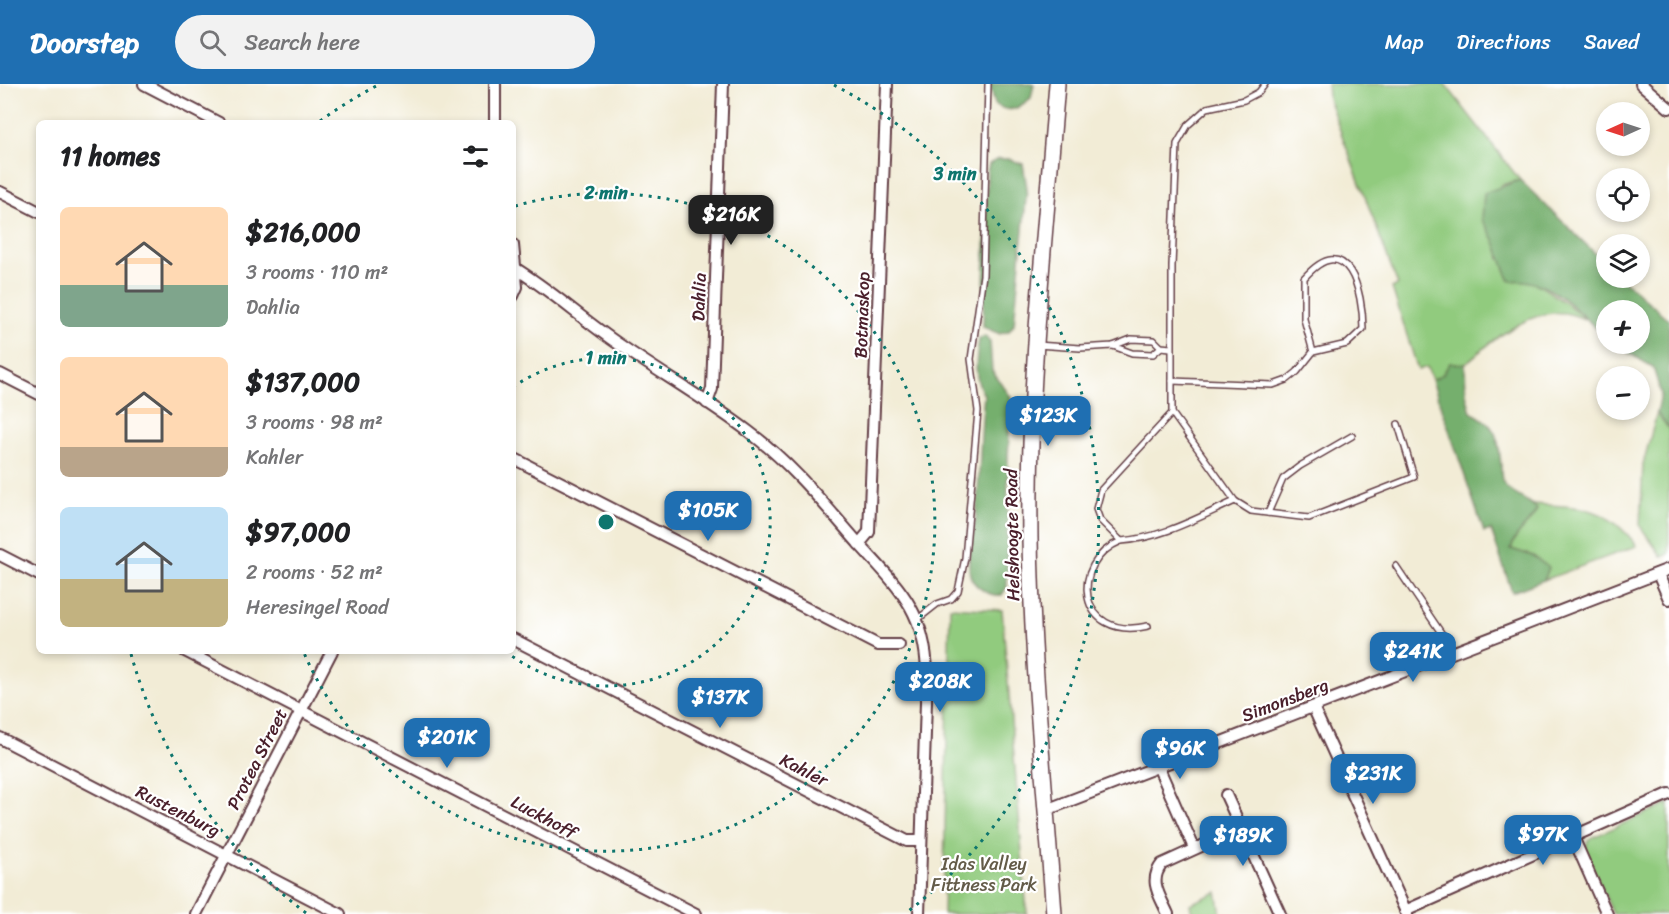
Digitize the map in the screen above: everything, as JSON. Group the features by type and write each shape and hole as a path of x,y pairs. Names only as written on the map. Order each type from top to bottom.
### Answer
{"main road":[{"name":"Helshoogte Road","path":"1054,914 1033,629 1030,537 1036,345 1057,84"}],"street":[{"path":"144,84 213,120"},
{"path":"495,84 495,120"},
{"name":"Dahlia","path":"707,403 712,389 723,84"},
{"name":"Botmaskop","path":"859,544 869,532 887,84"},
{"path":"1641,84 1669,108"},
{"path":"0,192 36,210"},
{"path":"516,269 618,344 748,431 780,458 889,577 918,619 927,648 919,914"},
{"path":"0,374 36,392"},
{"path":"516,460 878,645 899,645"},
{"path":"0,555 36,573"},
{"name":"Simonsberg","path":"1046,810 1669,569"},
{"path":"1658,574 1669,599"},
{"name":"Kahler","path":"516,641 907,841 921,841"},
{"name":"Luckhoff","path":"191,654 696,914"},
{"name":"Protea Street","path":"196,914 330,654"},
{"path":"1313,707 1406,912 1669,794"},
{"name":"Rustenburg","path":"0,738 340,914"},
{"path":"1158,766 1194,848"},
{"path":"1226,795 1280,914"},
{"path":"1168,914 1154,880 1155,872 1162,864 1241,828"},
{"path":"1574,837 1607,914"}],"lane":[{"path":"918,619 937,604 951,599 958,591 965,558 978,411 971,359 983,275 988,84"},
{"path":"1265,84 1259,92 1244,100 1207,108 1188,125 1178,144 1171,348 1172,412 1234,501 1251,511 1309,518 1414,477 1398,424"},
{"path":"1172,381 1274,385 1287,380 1297,372 1313,352 1347,344 1363,329 1363,305 1357,279 1346,264 1330,260 1313,267 1304,278 1304,319 1313,352"},
{"path":"1036,345 1080,348 1113,346 1131,339 1154,340 1161,347 1171,348"},
{"path":"1113,346 1132,353 1153,354 1161,347"},
{"path":"1121,541 1100,520 1096,509 1101,490 1172,412"},
{"path":"1268,513 1283,479 1300,466 1352,436"},
{"path":"1148,626 1117,629 1103,621 1092,609 1087,590 1090,571 1105,550 1121,541 1166,533 1234,501"},
{"path":"1396,566 1454,652"}],"green space":[{"path":"990,84 1034,84 1031,98 1010,110 995,104"},
{"path":"1327,84 1445,84 1520,180 1501,185 1482,220 1496,237 1500,259 1585,319 1563,313 1550,313 1536,317 1510,330 1465,364 1450,363 1443,374 1432,380 1427,367 1418,370 1392,288 1398,285 1328,98"},
{"path":"998,159 1009,159 1023,164 1027,188 1014,324 1009,331 1000,334 983,327 987,172 989,164"},
{"path":"1520,180 1596,254 1596,288 1632,288 1646,300 1596,300 1596,329 1551,290 1538,284 1510,281 1495,242 1482,220 1484,193"},
{"path":"1650,303 1669,320 1669,429 1657,413 1661,394 1653,367 1630,354 1650,354"},
{"path":"985,336 990,342 992,371 1011,397 1007,587 1002,595 992,594 978,587 970,575 969,568 977,501 984,395 978,382 976,361 979,339"},
{"path":"1450,363 1465,364 1466,394 1471,412 1487,422 1495,433 1505,485 1537,509 1516,538 1511,549 1533,556 1549,568 1544,580 1512,592 1491,530 1484,532 1432,380 1443,374"},
{"path":"1657,413 1669,429 1669,554 1662,557 1640,526 1643,464"},
{"path":"1532,504 1579,508 1603,515 1626,533 1637,546 1544,580 1549,568 1533,556 1511,549 1516,538 1537,510"},
{"name":"Idas Valley Fittness Park","path":"950,607 1002,610 1027,914 943,914"},
{"path":"1669,803 1669,914 1613,914 1586,853 1586,845 1591,838"},
{"path":"1217,892 1221,914 1192,914 1190,904"}]}
